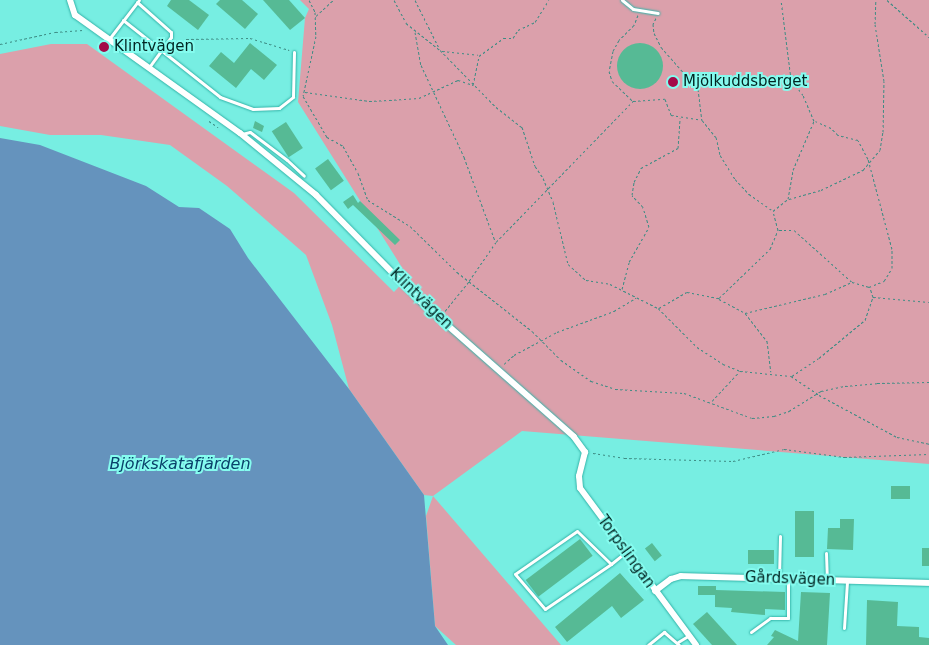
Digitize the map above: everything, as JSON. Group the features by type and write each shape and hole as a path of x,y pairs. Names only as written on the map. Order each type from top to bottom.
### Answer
{"street":[{"name":"Klintvägen","path":"70,0 75,15 242,134 316,195 440,318 574,436 585,452"},
{"name":"Torpslingan","path":"585,452 580,476 580,488 696,645"},
{"name":"Gårdsvägen","path":"655,591 671,579 682,576 929,583"}],"lane":[{"path":"622,0 633,9 658,13"},
{"path":"109,39 138,1 171,32 171,37 148,67"},
{"path":"124,20 220,98 253,109 279,108 293,97 294,52"},
{"path":"242,134 250,132 304,176"},
{"path":"610,564 577,531 515,574 546,609 610,564 626,552"},
{"path":"780,536 780,578"},
{"path":"826,553 827,580"},
{"path":"751,632 770,618 788,618 788,578"},
{"path":"844,628 847,580"},
{"path":"648,645 664,632 679,644 688,636"}],"path":[{"path":"309,0 315,16 316,36 303,96 327,137 343,146 358,173 368,200 410,226 469,282 542,341 561,360 591,381 615,389 684,392 752,418 774,416 790,411 822,391 845,386 929,382"},
{"path":"315,16 333,0"},
{"path":"394,0 406,23 440,50 496,107 522,127 535,166 543,178 553,202 568,264 586,280 610,284 658,308 696,347 723,364 740,371 791,376 818,394 896,436 929,444"},
{"path":"415,0 426,27 440,50 479,56"},
{"path":"473,84 479,56 504,38 513,38 518,30 535,22 549,0"},
{"path":"778,230 794,230 852,282 869,287 884,281 892,268 892,249 869,163 858,140 838,135 831,128 814,121 803,95 791,79 781,0"},
{"path":"773,211 788,199 828,187 863,170 880,150 883,132 884,81 875,24 876,0"},
{"path":"886,0 929,37"},
{"path":"633,101 612,81 609,71 610,60 619,40 634,25 640,11"},
{"path":"658,13 653,24 654,33 670,60 698,89 702,120 716,137 720,155 735,179 749,194 773,211 778,230 770,249 718,298"},
{"path":"79,27 90,33"},
{"path":"0,44 55,32 83,30"},
{"path":"415,30 421,65 464,157 496,242"},
{"path":"186,39 250,38 294,52"},
{"path":"304,92 369,101 419,98 458,80 473,84"},
{"path":"440,318 469,282 496,242 633,101 665,100 671,115 680,118 702,120"},
{"path":"204,116 222,129"},
{"path":"622,290 630,262 649,227 643,207 632,195 634,182 641,168 678,148 680,118"},
{"path":"788,199 793,170 814,121"},
{"path":"745,313 825,294 852,282"},
{"path":"791,376 819,358 865,320 873,297 869,287"},
{"path":"658,308 687,292 718,298 745,313 767,341 771,373"},
{"path":"873,297 929,302"},
{"path":"498,370 514,355 557,332 614,312 637,298"},
{"path":"712,402 740,371"},
{"path":"585,452 624,458 733,461 784,449 844,457 929,454"}],"shaded area":[{"path":"300,0 929,0 929,464 522,431 433,496 424,495 349,389 332,325 306,255 227,186 170,145 101,135 50,135 0,126 0,54 51,44 87,44 294,193 394,292 408,277 298,102 305,18 309,9"},
{"path":"433,496 561,645 456,645 435,626 426,516"}],"water":[{"name":"Björkskatafjärden","path":"0,138 40,145 146,186 179,207 199,208 230,229 248,258 349,389 424,495 435,626 448,645 0,645"}],"building":[{"path":"171,0 189,0 209,15 198,30 167,6"},
{"path":"220,0 242,0 258,14 245,29 216,4"},
{"path":"263,0 289,0 305,18 290,30"},
{"path":"250,43 277,65 264,80 251,69 236,88 209,66 221,52 234,63"},
{"path":"640,43 653,47 659,53 663,66 659,79 653,85 640,89 627,85 621,79 617,66 621,53 627,47"},
{"path":"255,121 264,126 262,132 253,128"},
{"path":"286,122 303,148 289,157 272,131"},
{"path":"328,159 344,181 331,190 315,168"},
{"path":"353,195 358,203 360,201 400,240 395,245 353,205 348,209 343,202"},
{"path":"891,486 910,486 910,499 891,499"},
{"path":"795,511 814,511 814,557 795,557"},
{"path":"840,519 854,519 853,550 827,549 828,528 840,528"},
{"path":"580,539 593,556 538,597 526,580"},
{"path":"652,543 662,556 655,561 645,549"},
{"path":"922,548 929,548 929,566 922,566"},
{"path":"748,550 774,550 774,564 748,564"},
{"path":"620,573 644,600 621,618 612,606 567,642 555,627"},
{"path":"698,586 716,586 716,590 785,592 785,610 765,609 765,615 731,612 732,608 715,607 715,595 698,595"},
{"path":"801,592 830,593 827,645 767,645 774,637 771,636 775,630 798,641"},
{"path":"867,600 898,602 897,626 919,627 919,637 929,638 929,645 866,645"},
{"path":"707,612 737,645 712,645 693,624"}],"place":[{"name":"Klintvägen","path":"104,47"},
{"name":"Mjölkuddsberget","path":"673,82"}]}
